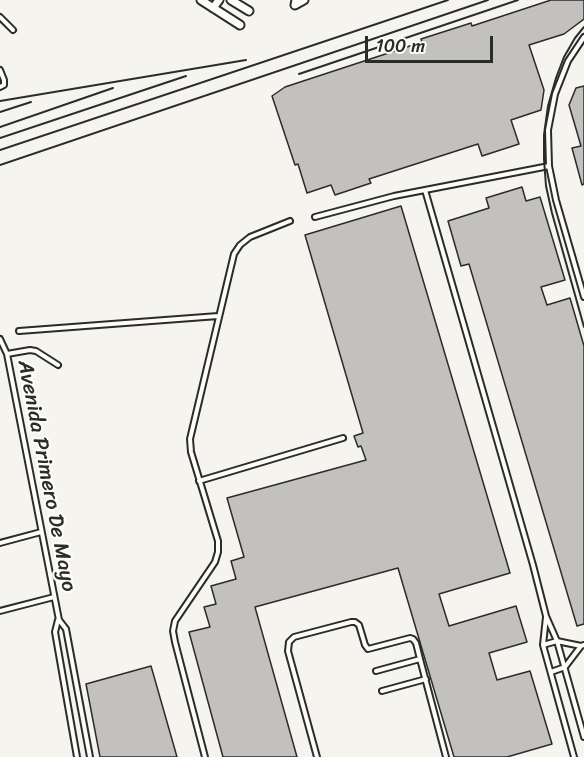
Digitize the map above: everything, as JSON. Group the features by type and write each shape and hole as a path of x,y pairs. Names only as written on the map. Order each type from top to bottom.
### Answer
{"street":[{"path":"201,0 240,25"},
{"path":"213,8 219,0"},
{"path":"231,0 249,11"},
{"path":"296,0 295,5 304,0"}],"lane":[{"path":"0,17 13,30"},
{"path":"584,37 568,61 555,94 548,130 549,166 556,200 584,297"},
{"path":"0,70 4,80 4,85 0,87"},
{"path":"315,217 425,190 549,166"},
{"path":"425,190 546,616 557,641 584,737"},
{"path":"205,757 173,631 175,621 214,562 218,552 218,541 190,452 190,439 234,254 250,237 290,221"},
{"path":"18,331 218,316"},
{"name":"Avenida Primero De Mayo","path":"0,339 7,354 54,597 58,620 55,632 77,757"},
{"path":"7,354 36,351 58,365"},
{"path":"199,482 343,438"},
{"path":"0,543 41,532"},
{"path":"0,611 54,597"},
{"path":"546,616 543,645 574,757"},
{"name":"Avenida Primero De Mayo","path":"58,620 66,629 90,757"},
{"path":"317,757 288,651 289,642 294,637 351,622 359,626 368,649 410,638 416,643 447,757"},
{"path":"543,645 557,641 583,646 565,667 550,672"},
{"path":"376,670 420,659"},
{"path":"382,691 426,679"}],"building":[{"path":"551,0 584,0 584,19 564,34 529,45 544,90 541,110 511,120 519,144 482,156 478,144 369,179 371,183 335,195 331,185 307,193 272,96 285,87 422,42 421,39 471,23 472,26"},
{"path":"584,86 584,184 582,185 572,148 581,146 569,105 576,88"},
{"path":"522,187 526,201 540,197 565,280 541,287 547,305 570,298 584,346 584,624 577,626 469,264 461,266 448,221 489,208 486,198"},
{"path":"401,206 510,573 439,594 449,626 516,606 527,642 489,653 497,680 530,671 552,744 507,757 454,757 398,568 255,607 297,757 223,757 189,632 210,627 204,607 216,604 211,586 236,579 231,561 244,557 227,498 366,460 354,436 363,433 305,235"},
{"path":"151,666 177,757 100,757 86,684"}],"railway":[{"path":"0,150 448,0"},
{"path":"0,165 488,0"},
{"path":"299,74 518,0"},
{"path":"584,27 564,57 556,78 548,106 544,135 546,186 584,327"},
{"path":"0,101 246,60"},
{"path":"0,138 186,76"},
{"path":"0,127 113,88"},
{"path":"0,112 31,102"}]}
